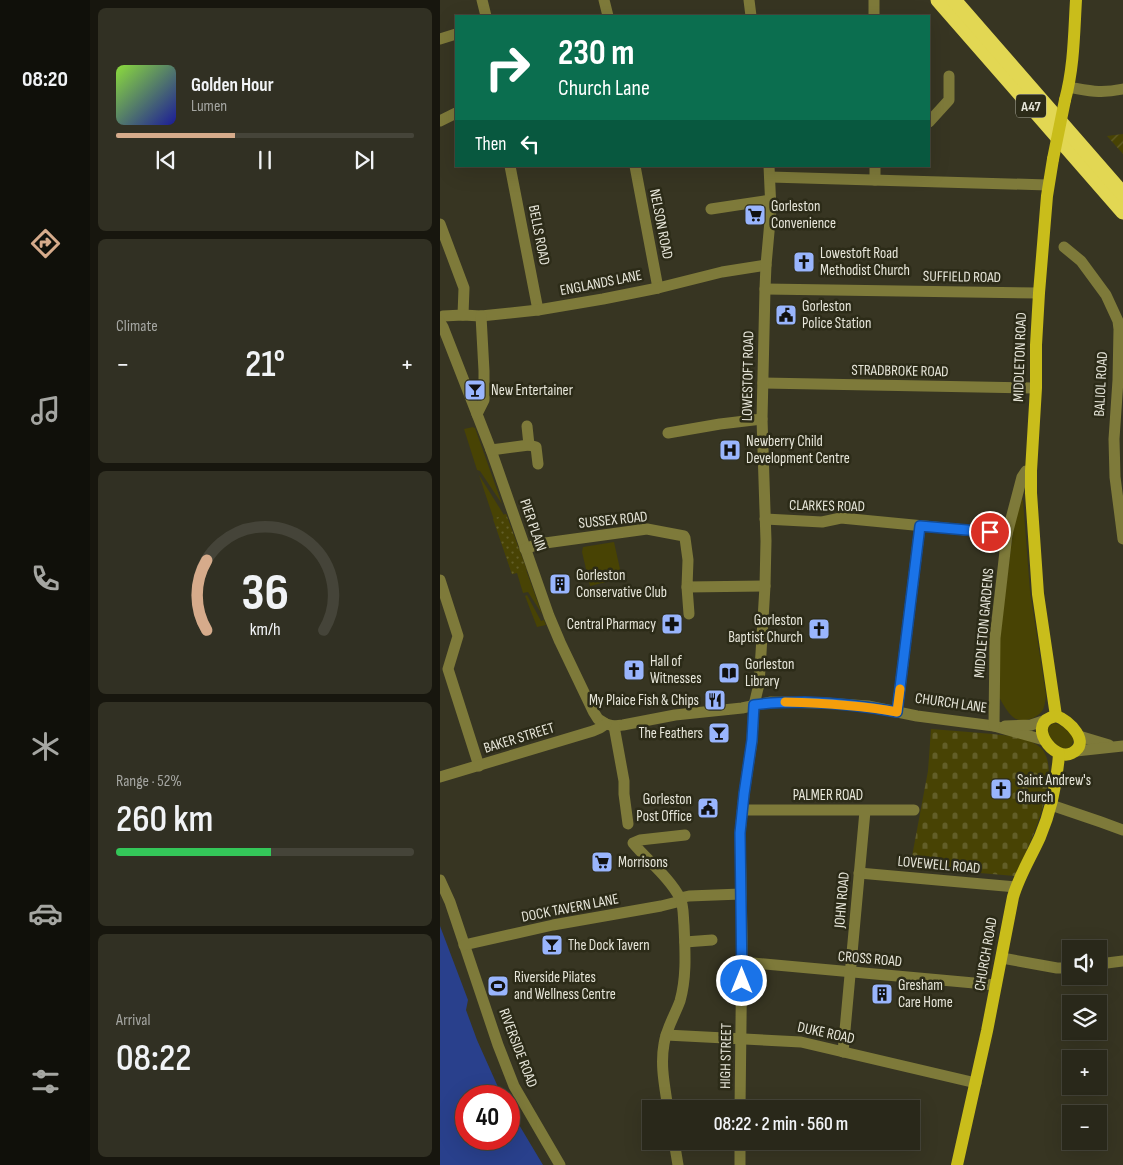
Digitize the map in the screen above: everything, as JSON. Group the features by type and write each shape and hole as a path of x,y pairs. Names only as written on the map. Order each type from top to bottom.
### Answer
{"highway":[{"name":"A47","path":"938,0 1123,212"},
{"name":"A47","path":"954,0 1123,194"}],"main road":[{"name":"MIDDLETON ROAD","path":"1051,718 1038,594 1031,471 1039,294 1048,186 1068,87 1074,45 1076,0"},
{"path":"1044,740 1042,726 1051,718 1062,718 1068,722 1079,736 1080,743 1076,751 1068,755 1059,754"},
{"name":"CHURCH LANE","path":"1044,740 1059,754"},
{"name":"CHURCH ROAD","path":"957,1165 983,1053 1016,887 1040,837 1051,805 1059,754"}],"street":[{"path":"482,0 486,15"},
{"path":"604,0 608,15"},
{"path":"749,0 751,15"},
{"path":"874,0 874,15"},
{"path":"440,39 455,34"},
{"path":"930,121 949,100 949,76"},
{"path":"1068,87 1097,92 1123,90"},
{"path":"440,121 455,114"},
{"name":"BELLS ROAD","path":"510,167 538,310"},
{"name":"NELSON ROAD","path":"635,167 658,288"},
{"path":"875,167 875,180"},
{"path":"769,172 802,172 875,180 1048,186"},
{"name":"LOWESTOFT ROAD","path":"754,705 759,684 762,653 765,586 762,419 766,265 771,210 769,172"},
{"path":"711,209 771,200"},
{"path":"440,224 464,288 463,314"},
{"name":"BALIOL ROAD","path":"1064,247 1081,262 1106,295 1118,321 1120,379 1114,439 1115,477 1123,539"},
{"name":"ENGLANDS LANE","path":"440,318 463,314 481,316 538,310 603,299 722,272 766,265"},
{"name":"SUFFIELD ROAD","path":"765,289 1039,294"},
{"path":"477,414 484,400 481,316"},
{"name":"PIER PLAIN","path":"440,322 444,327 477,414 549,616 571,666 598,719 610,725"},
{"name":"STRADBROKE ROAD","path":"763,383 1036,388"},
{"path":"668,433 681,436 720,424 762,419"},
{"path":"527,426 529,445"},
{"path":"490,450 529,445 536,447 538,464"},
{"name":"MIDDLETON GARDENS","path":"994,726 995,638 1007,534 1022,477 1026,471 1031,471"},
{"name":"CLARKES ROAD","path":"765,519 822,522 841,518 1007,534"},
{"path":"897,712 920,526"},
{"name":"SUSSEX ROAD","path":"525,549 538,544 647,529 684,536 688,560 689,614"},
{"path":"440,580 458,636 448,669 479,766"},
{"path":"687,587 765,586"},
{"name":"CHURCH LANE","path":"754,705 771,702 868,706 994,726 1044,740"},
{"name":"BAKER STREET","path":"440,777 610,725 622,725 675,715 754,705"},
{"name":"HIGH STREET","path":"740,1100 742,962 740,833 752,740 754,705"},
{"name":"CHURCH LANE","path":"994,726 1031,725 1051,718"},
{"path":"610,725 624,781 628,824"},
{"path":"1079,736 1102,744 1119,746"},
{"path":"1076,751 1119,746"},
{"path":"1051,805 1123,830"},
{"name":"PALMER ROAD","path":"743,810 914,810"},
{"name":"JOHN ROAD","path":"842,1052 865,810"},
{"path":"666,1100 662,1073 663,1049 666,1035 680,1000 683,984 685,942 683,908 681,900 667,879 633,843 640,840 686,835"},
{"name":"LOVEWELL ROAD","path":"859,873 1016,887"},
{"name":"RIVERSIDE ROAD","path":"440,880 450,902 498,1045 514,1086 560,1165"},
{"name":"DOCK TAVERN LANE","path":"464,945 557,925 661,906 689,896 741,894"},
{"path":"685,942 712,940"},
{"path":"1002,958 1062,968"},
{"path":"1107,963 1123,961"},
{"name":"CROSS ROAD","path":"742,962 996,985"},
{"name":"DUKE ROAD","path":"666,1035 801,1042 976,1083"},
{"path":"676,1150 678,1165"},
{"path":"740,1150 740,1165"}],"green space":[{"path":"1123,134 1123,154 1107,136"},
{"path":"475,428 502,504 480,471 477,470 464,429"},
{"path":"479,475 504,515 506,514 542,614 528,592 523,593 517,573 512,574"},
{"path":"1017,500 1023,500 1030,591 1046,696 1042,711 1032,718 1024,720 1013,717 999,697 1000,634"},
{"path":"506,514 527,570 512,574 493,519"},
{"path":"614,542 622,578 590,586 582,552 583,547"},
{"path":"527,595 541,621 544,620 546,625 537,627 525,596"},
{"path":"1054,723 1068,731 1072,736 1074,739 1071,747 1061,747 1048,735 1048,727"},
{"path":"931,729 1017,737 1037,745 1046,755 1049,770 1042,808 1036,828 1015,876 910,867 928,771"}],"water":[{"path":"440,926 468,1000 466,1010 497,1085 455,1085 455,1150 520,1150 520,1126 543,1165 440,1165"}],"slow traffic":[{"path":"785,702 868,706 897,712 900,689"}],"place":[{"name":"Gorleston Convenience","path":"755,215"},
{"name":"Lowestoft Road Methodist Church","path":"804,262"},
{"name":"Gorleston Police Station","path":"786,315"},
{"name":"New Entertainer","path":"475,390"},
{"name":"Newberry Child Development Centre","path":"730,450"},
{"name":"Gorleston Conservative Club","path":"560,584"},
{"name":"Central Pharmacy","path":"672,624"},
{"name":"Gorleston Baptist Church","path":"819,629"},
{"name":"Hall of Witnesses","path":"634,670"},
{"name":"Gorleston Library","path":"729,673"},
{"name":"My Plaice Fish & Chips","path":"715,700"},
{"name":"The Feathers","path":"719,733"},
{"name":"Saint Andrew's Church","path":"1001,789"},
{"name":"Gorleston Post Office","path":"708,808"},
{"name":"Morrisons","path":"602,862"},
{"name":"The Dock Tavern","path":"552,945"},
{"name":"Riverside Pilates and Wellness Centre","path":"498,986"},
{"name":"Gresham Care Home","path":"882,994"}],"route":[{"path":"742,981 740,833 752,740 754,705 771,702 825,703 868,706 897,712 920,526 990,532"}]}
